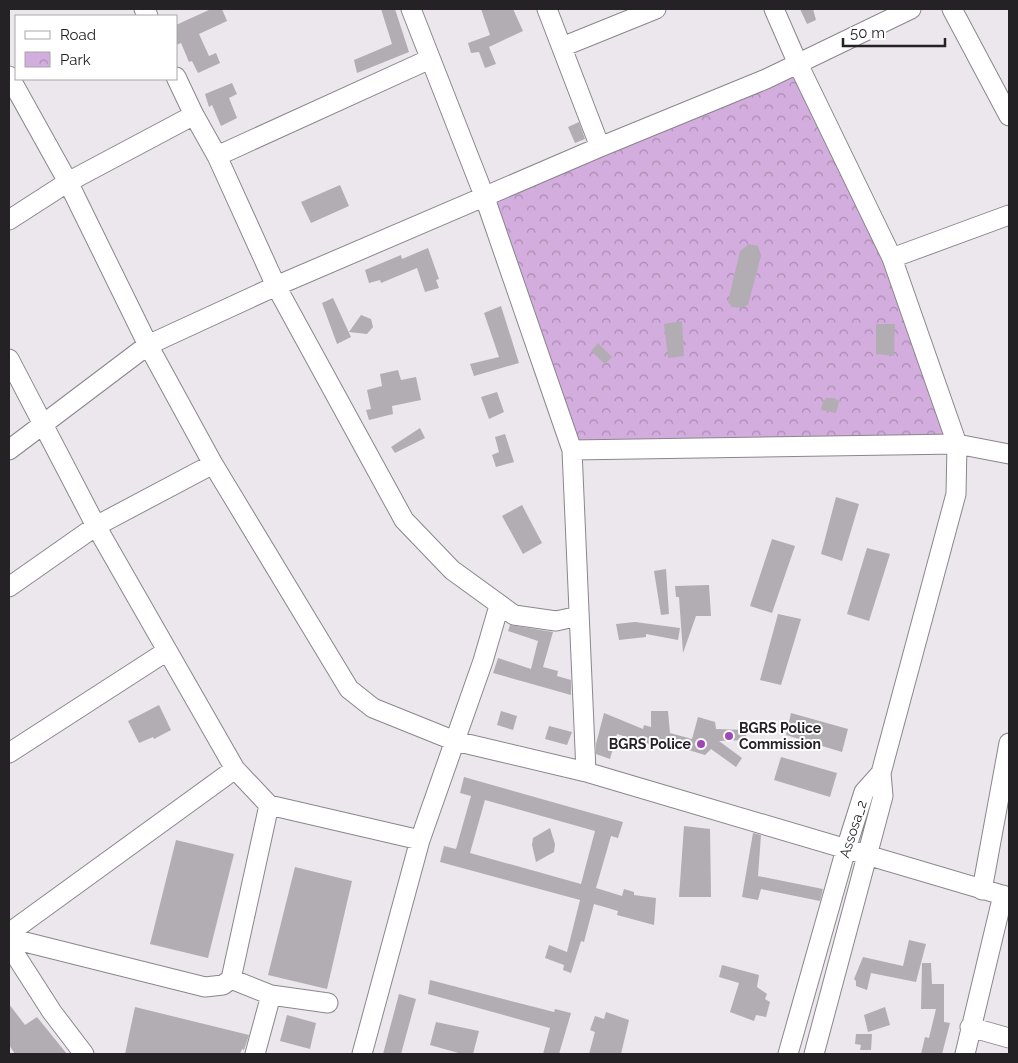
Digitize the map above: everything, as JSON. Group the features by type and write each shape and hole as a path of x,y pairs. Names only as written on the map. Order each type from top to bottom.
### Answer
{"street":[{"path":"411,9 485,198 572,450 586,772"},
{"path":"547,9 600,147"},
{"path":"562,47 656,9"},
{"path":"774,9 798,64 892,258 957,444 956,494 880,773"},
{"path":"9,450 148,345 276,286 798,64 912,9"},
{"path":"952,9 1009,116"},
{"path":"218,156 430,59"},
{"path":"9,76 68,182 148,345 213,464 349,689 373,708 455,741 586,772 1006,896 970,1028 965,1054"},
{"path":"177,80 194,115 218,156 276,286 404,520 452,570 499,606 514,615 556,621 579,616"},
{"path":"9,220 68,182 194,115"},
{"path":"892,258 1009,215"},
{"path":"9,358 96,526 235,769 270,805 420,840"},
{"path":"572,450 957,444 1009,454"},
{"path":"9,587 96,526 213,464"},
{"path":"362,1054 420,840 483,661 499,606"},
{"path":"9,753 167,651"},
{"path":"982,890 1008,753"},
{"path":"9,933 235,769"},
{"name":"Assosa_2","path":"788,1054 864,792 880,773"},
{"name":"Assosa_2","path":"814,1054 883,796 880,773"},
{"path":"9,938 205,987 223,985 231,979 270,805"},
{"path":"9,945 52,1012 84,1054"},
{"path":"231,979 271,995 328,1003"},
{"path":"255,1054 271,995"},
{"path":"970,1028 1009,1038"}],"green space":[{"path":"799,61 895,266 953,445 574,450 487,196"}],"building":[{"path":"211,9 222,9 227,21 199,34 209,56 216,53 220,63 198,73 192,61 189,62 181,43 178,44 178,24"},
{"path":"381,9 395,9 409,52 357,73 354,60 392,44"},
{"path":"481,9 513,9 523,31 489,47 496,64 485,68 479,52 471,53 468,43 490,35"},
{"path":"800,9 813,9 816,20 807,24"},
{"path":"232,83 237,94 229,98 237,118 221,126 212,105 209,107 205,94"},
{"path":"579,122 585,139 575,143 568,127"},
{"path":"340,185 349,206 311,223 301,202"},
{"path":"749,244 758,246 761,256 748,305 741,308 732,307 728,302 740,251"},
{"path":"428,248 439,279 436,280 439,288 425,292 417,268 381,283 380,280 369,283 365,270 401,255 402,259"},
{"path":"333,298 351,337 337,344 322,303"},
{"path":"501,306 519,363 474,376 470,364 499,357 484,313"},
{"path":"361,315 371,319 373,327 367,334 349,332"},
{"path":"682,321 684,356 668,358 664,324"},
{"path":"876,324 895,324 894,356 876,354"},
{"path":"598,343 612,357 605,364 591,351"},
{"path":"398,370 401,380 416,377 421,400 392,406 393,414 369,420 366,410 371,409 367,390 382,386 380,374"},
{"path":"497,392 504,412 489,419 481,397"},
{"path":"827,398 834,398 839,401 836,413 821,410 823,401"},
{"path":"420,428 425,438 395,453 391,447"},
{"path":"505,434 514,462 496,467 492,455 499,452 495,437"},
{"path":"836,497 859,504 842,561 821,554"},
{"path":"522,505 542,543 523,554 502,516"},
{"path":"772,539 795,546 772,613 750,606"},
{"path":"867,548 890,554 869,621 847,614"},
{"path":"666,569 669,614 661,615 654,571"},
{"path":"709,585 711,616 696,616 683,653 679,597 676,597 675,586"},
{"path":"778,614 801,619 781,685 760,680"},
{"path":"635,622 680,628 678,640 646,634 646,637 619,640 616,624"},
{"path":"510,625 553,632 543,667 558,671 557,676 571,680 571,695 493,673 498,658 531,669 538,641 508,631"},
{"path":"159,705 171,730 154,739 153,737 139,743 128,721"},
{"path":"501,711 517,716 513,730 497,725"},
{"path":"651,711 668,711 670,733 692,739 698,717 715,722 716,729 745,730 747,740 719,741 742,758 736,767 711,749 705,755 672,745 670,751 617,734 610,759 596,754 596,744 604,713 643,729 644,725 651,727"},
{"path":"791,713 848,729 842,752 786,735"},
{"path":"549,726 572,732 567,745 545,739"},
{"path":"781,757 837,773 830,797 774,780"},
{"path":"464,777 623,822 618,838 611,836 596,888 622,896 624,889 634,892 634,895 656,898 654,925 617,915 618,911 594,904 584,942 581,941 571,973 563,970 564,965 545,958 549,945 567,952 580,900 440,862 444,846 456,849 471,796 460,793","holes":["485,800 595,831 581,884 470,853"]},
{"path":"684,826 710,829 711,897 679,897"},
{"path":"550,828 555,844 554,852 536,862 532,845 533,838"},
{"path":"753,833 761,835 758,876 823,889 820,901 761,889 758,900 742,897"},
{"path":"176,840 234,854 208,958 150,944"},
{"path":"295,867 352,881 327,989 268,975"},
{"path":"909,940 926,944 916,982 871,973 867,990 856,986 854,979 863,957 903,966"},
{"path":"922,963 931,963 932,984 944,984 944,1022 950,1023 942,1054 921,1054 925,1037 929,1038 936,1009 921,1009"},
{"path":"722,965 759,975 757,987 767,994 765,999 770,1002 766,1017 756,1015 754,1021 730,1012 739,983 719,977"},
{"path":"430,980 554,1012 555,1009 571,1013 559,1054 543,1054 550,1028 428,994"},
{"path":"399,994 416,999 401,1054 383,1054"},
{"path":"9,1004 25,1025 37,1017 67,1054 15,1054 9,1045"},
{"path":"135,1007 249,1035 244,1050 242,1049 240,1054 125,1054"},
{"path":"885,1007 890,1025 868,1032 864,1015"},
{"path":"606,1012 629,1020 621,1054 589,1054 595,1032 590,1030 595,1016 604,1019"},
{"path":"287,1015 316,1023 310,1049 280,1041"},
{"path":"436,1022 479,1031 473,1054 462,1054 430,1045"},
{"path":"856,1034 872,1034 871,1050 860,1050 861,1045 855,1044"}],"place":[{"name":"BGRS Police Commission","path":"729,736"},
{"name":"BGRS Police","path":"701,744"}]}
